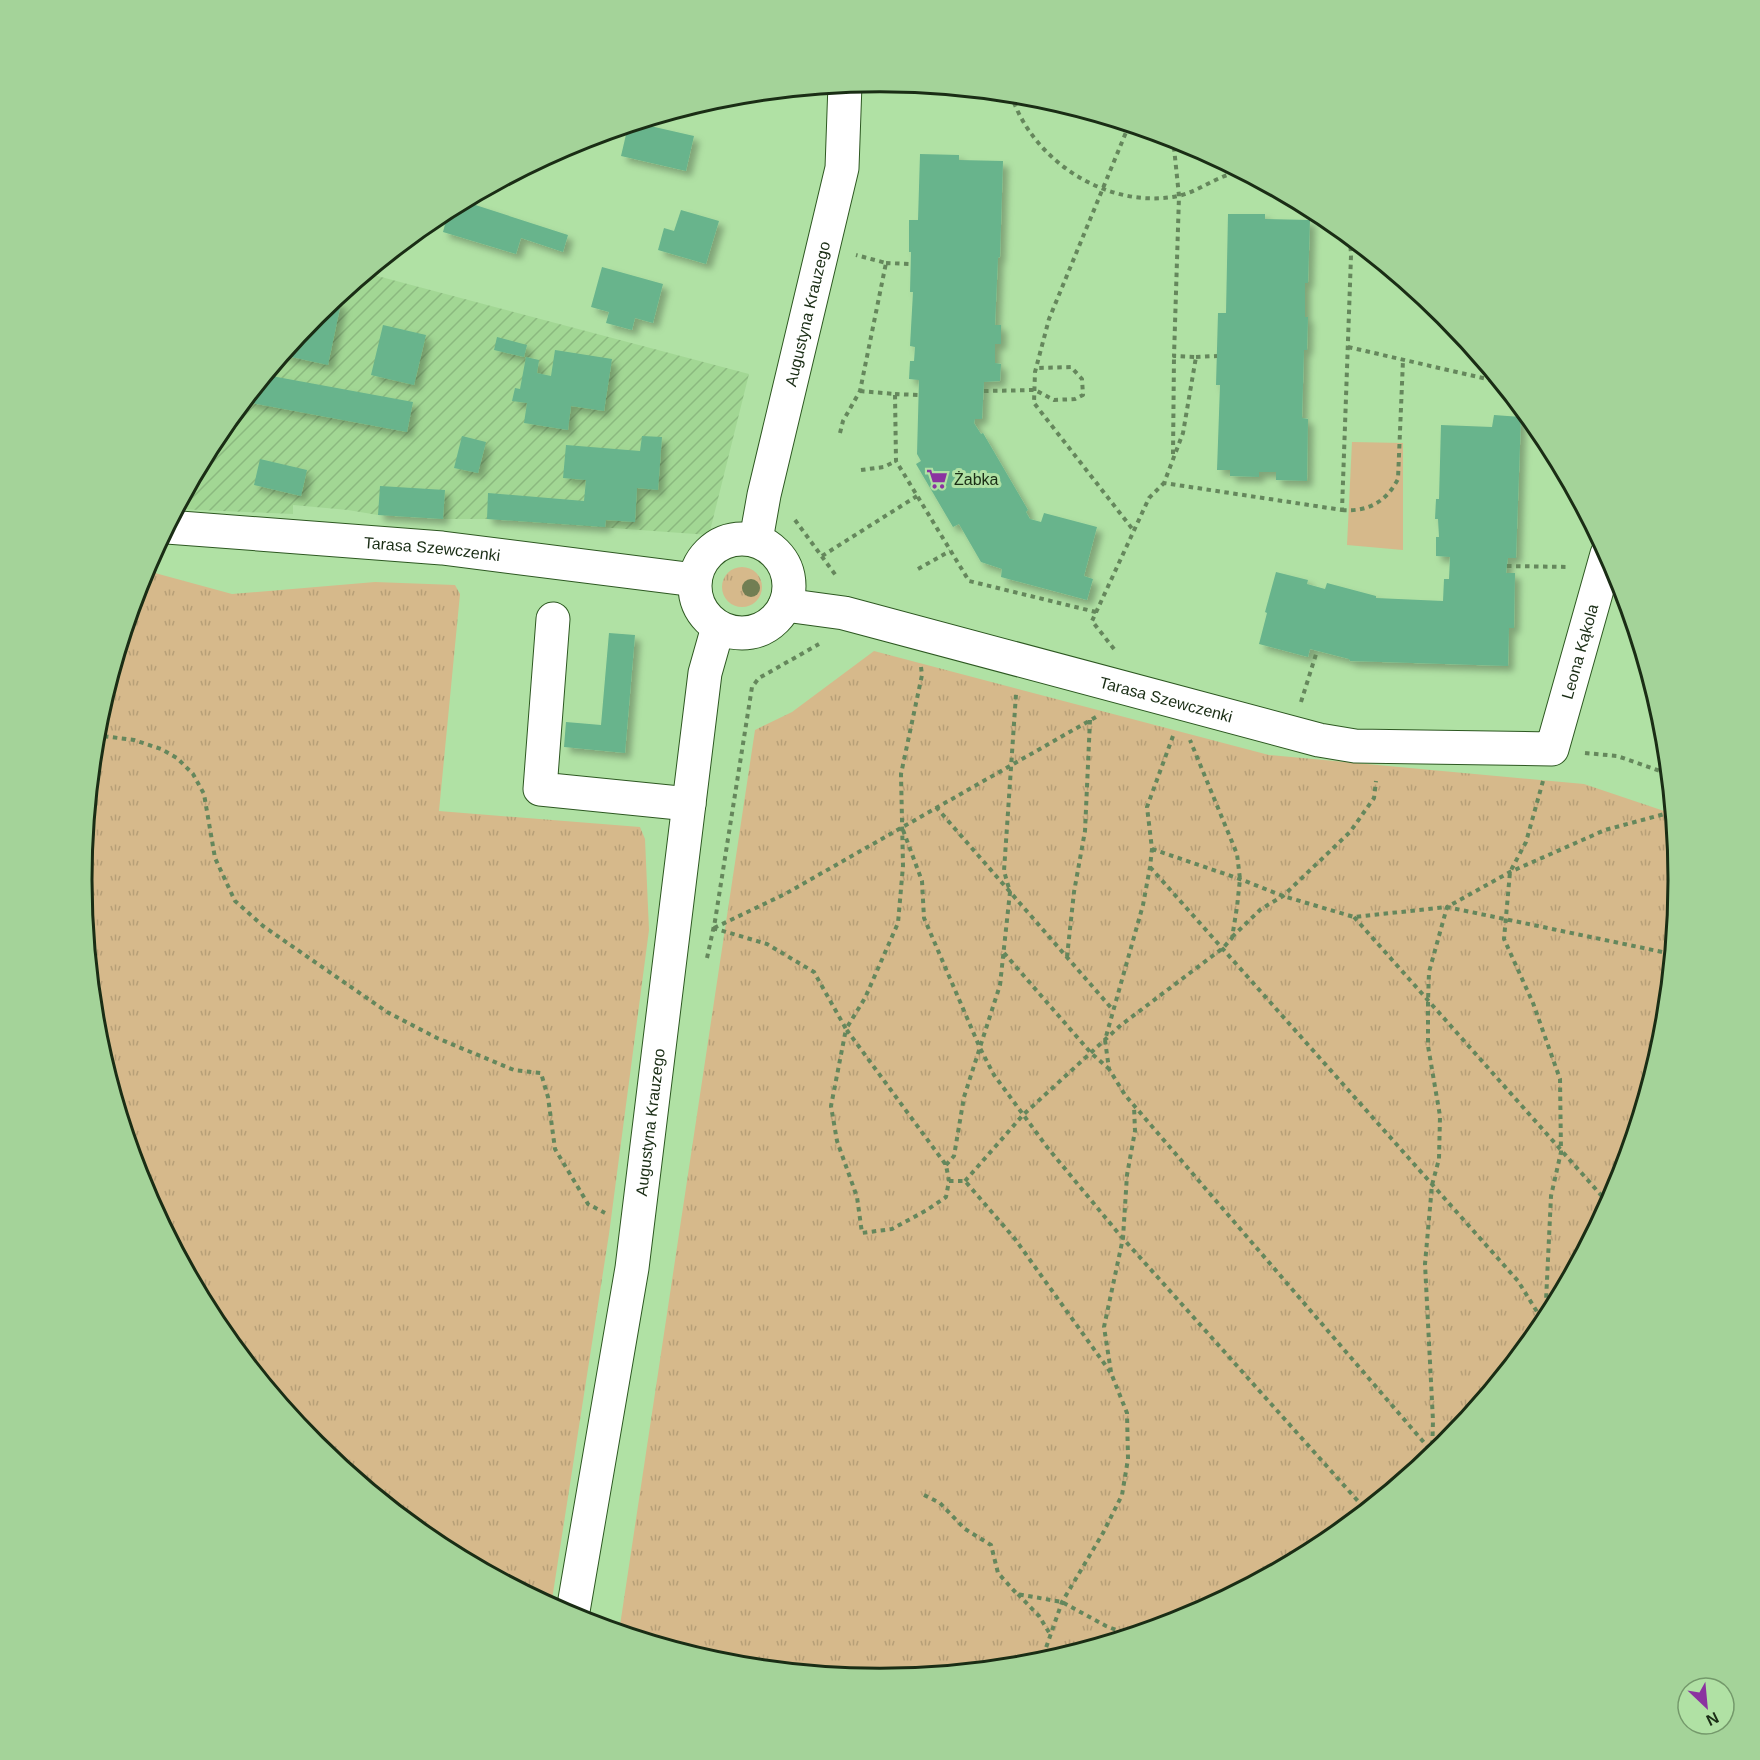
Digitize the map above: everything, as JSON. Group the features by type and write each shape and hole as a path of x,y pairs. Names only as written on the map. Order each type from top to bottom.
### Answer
{"street":[{"name":"Augustyna Krauzego","path":"756,540 764,495 842,168 845,93"},
{"name":"Tarasa Szewczenki","path":"175,528 442,548 695,580"},
{"path":"740,538 756,540 770,547 781,559 788,573 789,589 785,605 776,618 764,628 749,633 733,632 718,627 699,607 695,594 695,580 700,564 710,550 724,542 740,538"},
{"name":"Leona Kąkola","path":"1552,749 1603,567"},
{"name":"Tarasa Szewczenki","path":"785,605 843,614 1143,694 1183,711 1319,740 1355,746 1552,749"},
{"path":"553,619 540,789 689,804"},
{"name":"Augustyna Krauzego","path":"574,1606 632,1268 705,673 718,627"}],"path":[{"path":"1015,104 1035,139 1058,163 1076,177 1102,189 1137,197 1179,196 1229,173"},
{"path":"1126,131 1049,319 1036,368 1034,403 1135,531"},
{"path":"1173,460 1179,196 1174,149"},
{"path":"1342,510 1351,247"},
{"path":"856,255 886,263 910,264"},
{"path":"840,433 843,421 860,391 886,263"},
{"path":"1348,347 1489,380"},
{"path":"1174,356 1217,356"},
{"path":"1118,655 1092,621 1149,498 1164,483 1183,433 1196,357"},
{"path":"1164,483 1342,510 1355,511 1376,506 1392,491 1398,479 1403,360"},
{"path":"984,392 1035,390 1054,400 1075,399 1083,395 1082,379 1071,367 1036,368"},
{"path":"860,391 918,395"},
{"path":"895,394 896,461 969,581 1096,612"},
{"path":"861,470 884,467 896,461"},
{"path":"822,556 917,496"},
{"path":"791,515 841,583"},
{"path":"918,569 950,550"},
{"path":"1507,566 1576,567"},
{"path":"675,919 767,944 814,972 846,1029 946,1165 949,1181 946,1197 892,1229 862,1233 857,1197 837,1141 831,1106 846,1029 865,998 898,923 903,866 901,774 922,675 913,632"},
{"path":"1299,707 1317,651"},
{"path":"946,1165 954,1156 964,1097 1000,985 1010,892 1004,871 1017,660"},
{"path":"713,928 785,894 1090,720 1143,694"},
{"path":"1109,1069 1105,1040 1143,905 1150,867 1152,849 1147,807 1183,711"},
{"path":"1183,711 1237,854 1240,879 1232,938"},
{"path":"1067,958 1074,892 1084,831 1090,720"},
{"path":"105,736 134,740 161,749 177,758 193,774 204,794 215,858 236,901 263,926 387,1012 437,1038 514,1070 541,1073 548,1097 555,1149 588,1204 614,1218 638,1221"},
{"path":"949,1181 965,1181 1023,1115 1121,1025 1223,948 1261,909 1283,896 1350,832 1374,798 1380,746"},
{"path":"1546,1302 1551,1196 1560,1152 1560,1079 1533,1003 1504,939 1510,872 1526,842 1552,749 1617,756 1661,771"},
{"path":"936,807 1113,1010"},
{"path":"1432,1444 1425,1264 1432,1185 1439,1159 1440,1116 1428,1046 1428,1001 1429,972 1447,907 1510,872 1605,830 1666,814"},
{"path":"902,826 922,881 924,918 994,1075 1023,1115 1123,1238 1361,1505"},
{"path":"1152,849 1283,896 1354,917 1447,907 1665,953"},
{"path":"1150,867 1518,1281 1539,1313"},
{"path":"1354,917 1560,1152 1602,1196"},
{"path":"1004,952 1091,1053 1109,1069 1134,1106 1427,1448"},
{"path":"1045,1651 1062,1602 1103,1533 1122,1495 1128,1459 1127,1413 1111,1373 1104,1327 1123,1238 1127,1175 1135,1131 1134,1106"},
{"path":"965,1181 1015,1239 1111,1373"},
{"path":"924,1495 940,1503 965,1529 991,1545 998,1573 1040,1616 1050,1634"},
{"path":"1017,1594 1062,1602 1119,1631"}],"shaded area":[{"path":"374,275 749,374 709,535 487,519 378,515 293,505 293,514 185,509 224,442 254,400 322,322"}],"green space":[{"path":"1352,442 1403,443 1403,550 1347,545"},
{"path":"742,567 750,568 756,573 761,579 761,595 756,601 750,606 742,607 734,606 728,601 723,595 722,587 723,579 728,573 734,568"},
{"path":"154,573 232,594 375,582 455,585 460,594 439,811 640,827 645,839 649,930 609,1234 552,1597 486,1563 442,1536 400,1506 322,1438 254,1360 224,1318 173,1229 152,1182 133,1133 118,1084 107,1034 98,983 93,932 92,880 93,828 98,777 107,726 118,676 133,627"},
{"path":"874,651 1269,755 1584,784 1665,811 1667,932 1662,983 1642,1084 1627,1133 1608,1182 1563,1274 1536,1318 1506,1360 1438,1438 1360,1506 1318,1536 1229,1587 1133,1627 1084,1642 983,1662 932,1667 828,1667 777,1662 676,1642 620,1624 755,730 792,712"}],"building":[{"path":"650,126 694,136 686,171 621,156 626,133"},
{"path":"920,154 959,155 959,160 1003,161 995,325 1001,325 1001,344 995,344 995,363 1001,364 1000,381 984,382 982,419 975,419 974,423 981,434 983,433 1028,510 1026,512 1030,519 1041,522 1044,513 1097,527 1084,576 1093,579 1087,600 1001,577 1002,569 981,562 959,524 953,527 916,464 921,461 917,454 919,380 909,379 910,361 914,361 915,347 910,346 913,292 910,292 909,220 918,220"},
{"path":"474,204 568,235 563,252 521,238 516,254 443,232 446,222"},
{"path":"681,210 719,221 706,264 658,250 664,228 674,231"},
{"path":"1228,214 1265,214 1265,219 1310,220 1308,283 1305,283 1305,317 1308,317 1307,350 1304,350 1302,418 1308,419 1307,481 1276,480 1276,472 1259,472 1259,477 1230,476 1230,470 1217,470 1220,385 1216,385 1218,313 1226,313"},
{"path":"602,267 663,284 653,323 635,318 632,330 606,323 609,312 591,307"},
{"path":"341,305 328,365 290,357"},
{"path":"383,325 426,335 414,385 371,375"},
{"path":"497,337 527,345 524,357 494,350"},
{"path":"555,350 612,359 604,411 571,406 568,430 524,423 527,403 512,401 515,388 520,389 526,357 539,360 537,373 551,376"},
{"path":"273,376 413,402 407,432 252,403"},
{"path":"1494,415 1518,417 1521,421 1516,558 1508,558 1506,573 1515,573 1514,628 1509,628 1508,666 1350,661 1310,649 1308,657 1259,644 1276,572 1308,580 1307,584 1325,589 1327,583 1376,596 1376,598 1443,601 1444,579 1449,579 1450,557 1436,556 1436,537 1439,537 1438,519 1435,519 1436,499 1439,499 1441,425 1492,427"},
{"path":"462,436 486,442 478,473 454,468"},
{"path":"642,436 662,437 658,490 637,488 635,522 606,520 605,527 487,519 488,493 584,501 586,480 563,478 566,445 640,451"},
{"path":"260,459 307,470 301,496 254,485"},
{"path":"380,486 445,490 443,519 378,515"},
{"path":"609,633 635,635 625,753 564,747 566,722 601,725"}],"place":[{"name":"Żabka","path":"937,479"}]}
